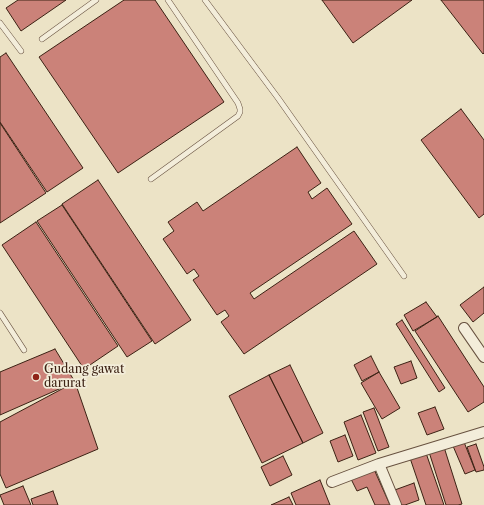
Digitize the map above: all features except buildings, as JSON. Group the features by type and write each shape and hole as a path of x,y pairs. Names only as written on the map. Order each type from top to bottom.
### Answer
{"street":[{"path":"464,328 484,357"},
{"path":"332,482 379,464 484,432"},
{"path":"379,464 396,505"}],"lane":[{"path":"42,39 96,0"},
{"path":"151,178 238,116 240,112 238,103 168,0"},
{"path":"205,0 278,98 404,276"},
{"path":"0,23 21,51"},
{"path":"0,313 24,350"}],"place":[{"name":"Gudang gawat darurat","path":"36,377"}]}
